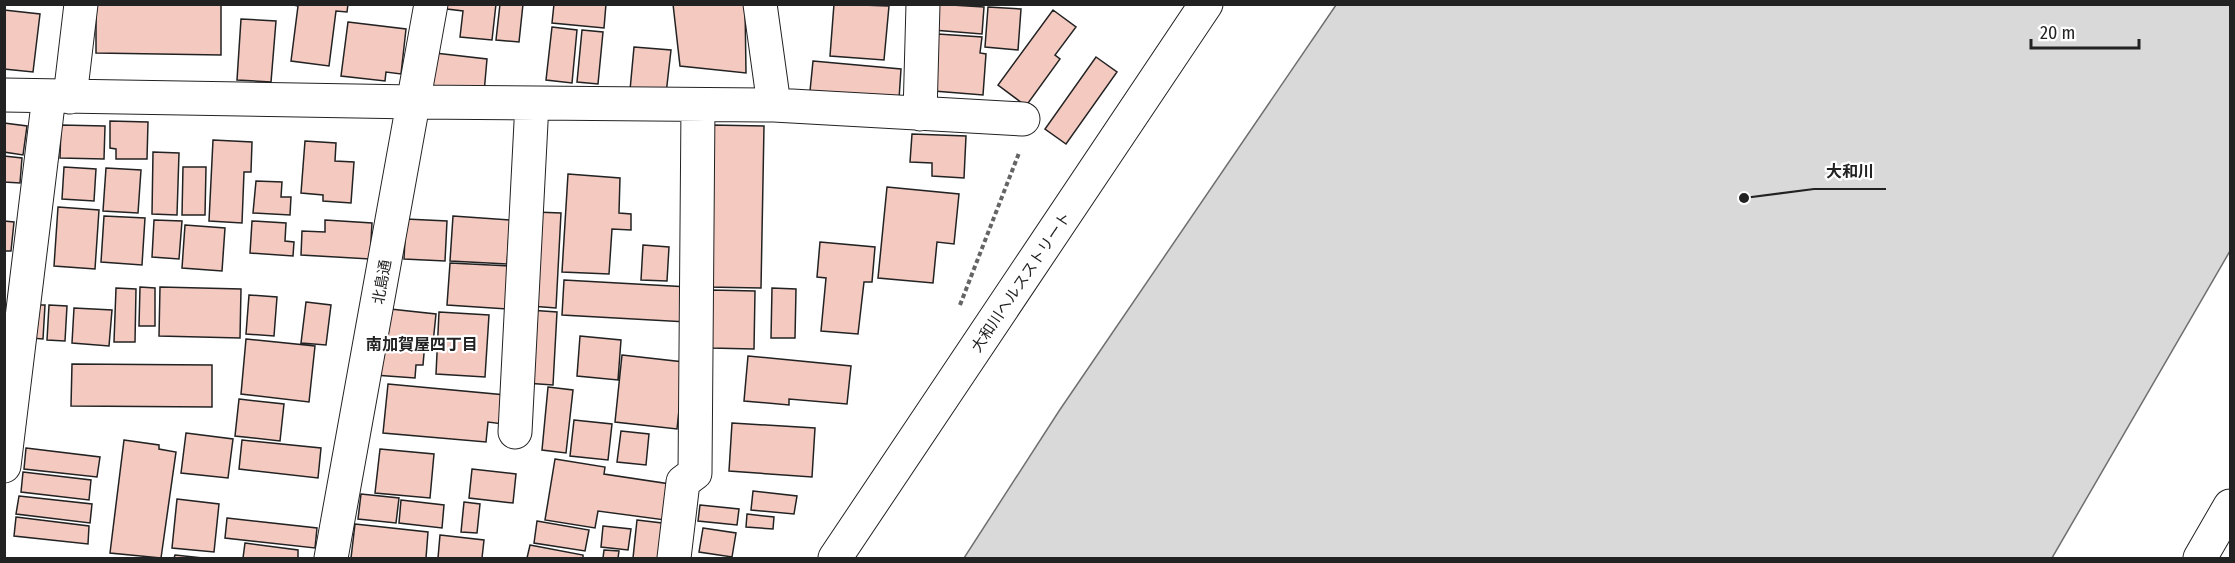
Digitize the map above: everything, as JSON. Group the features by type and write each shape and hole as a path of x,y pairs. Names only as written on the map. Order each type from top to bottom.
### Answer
{"street":[{"path":"4,466 8,410 60,96 81,4"},
{"name":"北島通","path":"331,558 431,4"},
{"path":"760,4 774,105"},
{"path":"920,114 923,4"},
{"name":"大和川ヘルスストリート","path":"835,558 1206,4"},
{"path":"4,94 414,102 774,105 1023,119"},
{"path":"515,432 532,103"},
{"path":"674,558 683,482 695,473 698,105"},
{"path":"2200,558 2230,506"}],"path":[{"path":"958,308 1011,180 1025,134 1023,119"}],"shaded area":[{"path":"1336,5 2230,5 2230,251 2052,558 964,558 1059,411"}],"building":[{"path":"96,4 221,4 221,55 96,53"},
{"path":"289,4 348,4 347,12 336,11 329,66 291,61 298,6"},
{"path":"447,4 496,4 492,40 460,37 463,11 447,9"},
{"path":"500,4 523,4 519,42 496,40"},
{"path":"554,4 606,4 604,28 552,23"},
{"path":"673,4 745,4 746,73 680,66"},
{"path":"834,4 889,6 884,60 830,56"},
{"path":"935,4 984,7 982,34 933,30"},
{"path":"988,7 1021,9 1018,50 985,47"},
{"path":"4,10 40,14 33,72 4,69"},
{"path":"1053,10 1076,27 1055,55 1060,59 1026,106 998,85"},
{"path":"241,19 276,21 271,82 237,80"},
{"path":"348,22 406,29 401,74 386,72 385,81 341,76"},
{"path":"552,27 577,30 572,83 546,80"},
{"path":"582,30 603,32 598,84 577,82"},
{"path":"938,34 982,37 980,53 986,54 983,95 934,91"},
{"path":"634,47 671,50 666,94 630,90"},
{"path":"435,53 487,59 484,93 432,87"},
{"path":"1096,57 1117,72 1066,144 1045,129"},
{"path":"813,61 901,69 899,99 810,91"},
{"path":"110,121 148,122 147,159 116,159 116,149 110,148"},
{"path":"4,123 27,126 23,155 4,152"},
{"path":"61,125 105,126 104,159 60,158"},
{"path":"711,125 764,126 761,288 707,287"},
{"path":"912,134 966,136 964,178 932,176 932,163 910,162"},
{"path":"213,140 252,142 251,172 244,172 242,223 209,221"},
{"path":"305,141 336,143 335,161 354,162 351,203 323,201 323,195 301,193"},
{"path":"153,152 179,153 177,215 152,214"},
{"path":"4,156 22,158 20,183 4,182"},
{"path":"64,167 96,169 94,201 62,199"},
{"path":"183,167 206,167 205,215 182,215"},
{"path":"106,168 141,170 138,213 103,211"},
{"path":"568,174 620,178 619,213 631,214 631,230 612,229 609,274 562,272"},
{"path":"256,181 282,182 281,197 291,197 290,215 253,213"},
{"path":"887,187 959,194 954,244 937,242 933,283 878,278"},
{"path":"58,207 99,210 95,269 54,266"},
{"path":"535,212 561,213 556,308 530,306"},
{"path":"104,216 145,218 142,265 101,262"},
{"path":"453,216 510,220 507,264 450,261"},
{"path":"406,219 447,221 445,261 404,259"},
{"path":"154,220 182,221 179,259 152,257"},
{"path":"325,220 372,223 370,259 301,255 302,231 325,232"},
{"path":"4,221 14,222 11,251 4,251"},
{"path":"252,221 286,223 285,241 294,242 293,256 250,253"},
{"path":"185,225 225,228 222,271 182,268"},
{"path":"820,242 875,247 872,282 864,282 858,334 821,331 826,278 817,277"},
{"path":"643,245 669,247 667,281 641,280"},
{"path":"450,263 510,266 507,309 447,305"},
{"path":"564,280 689,287 687,322 562,315"},
{"path":"140,287 155,288 155,326 139,326"},
{"path":"160,287 241,289 240,338 159,336"},
{"path":"116,288 136,289 135,342 114,342"},
{"path":"772,288 796,289 795,338 771,338"},
{"path":"711,290 755,291 754,349 710,348"},
{"path":"249,295 277,297 274,336 246,334"},
{"path":"306,302 331,305 326,345 301,343"},
{"path":"34,305 45,305 43,339 31,338"},
{"path":"49,305 67,306 65,341 47,340"},
{"path":"74,308 112,310 109,346 72,343"},
{"path":"381,308 436,314 433,343 425,342 423,365 416,365 415,378 374,375"},
{"path":"529,310 557,312 553,385 525,383"},
{"path":"439,312 489,315 485,377 436,374"},
{"path":"580,336 621,340 618,380 577,376"},
{"path":"246,339 315,346 309,402 241,394"},
{"path":"622,355 684,362 677,429 615,422"},
{"path":"748,356 851,366 847,404 789,399 789,405 744,401"},
{"path":"72,364 212,365 212,407 71,406"},
{"path":"388,384 506,395 503,424 488,422 486,442 383,433"},
{"path":"548,387 573,390 566,453 542,450"},
{"path":"239,399 284,404 280,441 235,436"},
{"path":"574,420 612,424 608,460 570,456"},
{"path":"732,423 815,428 812,477 729,471"},
{"path":"621,431 649,434 646,465 617,462"},
{"path":"186,433 233,439 228,478 181,473"},
{"path":"124,440 159,445 159,449 176,452 161,558 110,553"},
{"path":"242,440 321,448 318,478 239,469"},
{"path":"26,448 100,457 97,477 24,469"},
{"path":"380,449 434,454 430,498 375,493"},
{"path":"555,459 605,467 604,474 670,484 665,520 598,511 595,528 545,520"},
{"path":"472,469 516,474 513,503 469,498"},
{"path":"23,472 91,480 89,500 21,492"},
{"path":"753,491 797,496 794,514 751,510"},
{"path":"361,494 399,498 396,523 358,519"},
{"path":"19,496 92,504 90,523 16,514"},
{"path":"177,499 219,504 214,552 172,548"},
{"path":"401,500 444,505 442,528 399,523"},
{"path":"464,502 480,504 477,533 461,532"},
{"path":"700,505 739,509 737,525 698,521"},
{"path":"747,514 774,517 773,529 746,527"},
{"path":"16,517 89,526 88,544 14,536"},
{"path":"227,518 317,528 315,548 225,538"},
{"path":"637,520 662,523 658,558 633,558"},
{"path":"537,521 589,530 585,551 534,543"},
{"path":"355,524 428,532 426,558 351,558"},
{"path":"603,526 631,529 628,550 601,547"},
{"path":"703,528 736,533 732,557 699,552"},
{"path":"440,535 484,540 482,558 438,558"},
{"path":"245,543 298,550 298,558 243,558"},
{"path":"530,545 583,555 583,558 527,558"},
{"path":"604,550 619,551 618,558 603,558"},
{"path":"175,555 203,558 174,558"}],"place":[{"name":"大和川","path":"1744,198"}],"district":[{"name":"南加賀屋四丁目","path":"422,344"}]}
